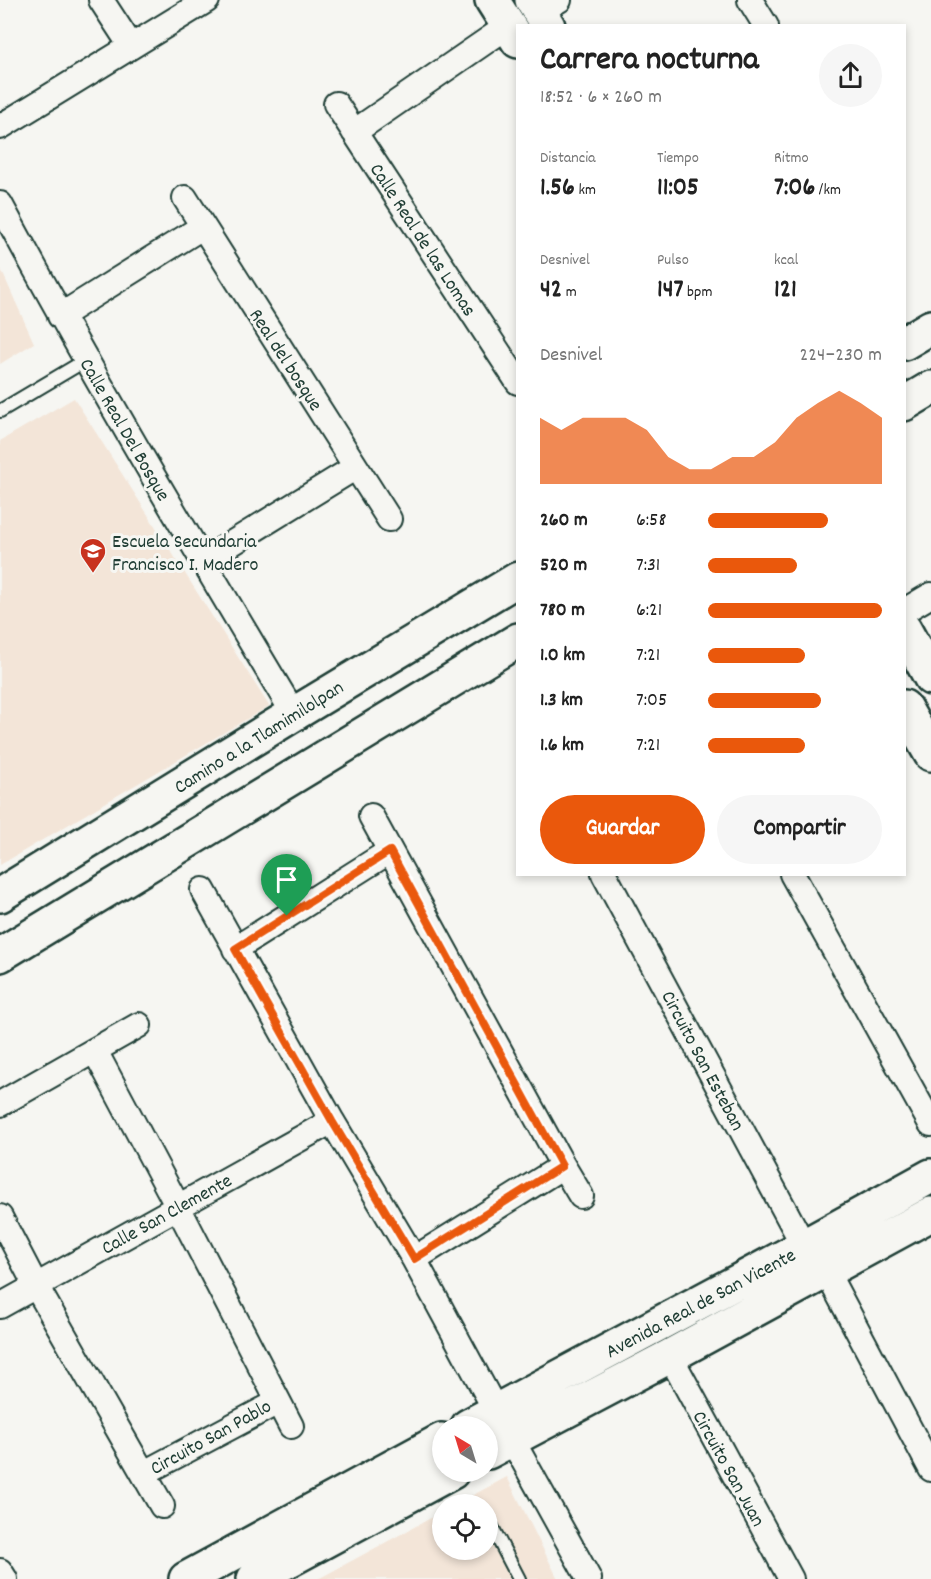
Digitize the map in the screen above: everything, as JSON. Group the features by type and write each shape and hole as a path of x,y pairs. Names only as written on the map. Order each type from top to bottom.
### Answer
{"street":[{"path":"101,0 131,46"},
{"path":"0,127 207,0"},
{"path":"750,0 765,24"},
{"path":"354,132 506,23"},
{"name":"Calle Real de las Lomas","path":"336,105 516,376"},
{"name":"Real del bosque","path":"185,198 389,519"},
{"name":"Calle Real Del Bosque","path":"0,204 60,316 294,714"},
{"path":"60,316 202,227"},
{"path":"906,343 931,327"},
{"path":"906,403 931,388"},
{"path":"203,561 356,467"},
{"name":"Camino a la Tlamimilolpan","path":"0,895 516,580"},
{"path":"906,610 931,595"},
{"path":"906,633 931,678"},
{"path":"0,955 516,641"},
{"path":"906,710 931,754"},
{"path":"371,816 580,1196"},
{"path":"235,949 390,851"},
{"name":"Circuito San Esteban","path":"605,876 804,1246"},
{"path":"793,876 931,1124"},
{"path":"203,890 332,1121 414,1259 496,1411 499,1446 589,1579"},
{"path":"0,1104 139,1025"},
{"name":"Circuito San Pablo","path":"0,1217 36,1286 144,1473 278,1402 95,1051"},
{"name":"Calle San Clemente","path":"0,1306 332,1121"},
{"path":"414,1259 562,1166"},
{"name":"Avenida Real de San Vicente","path":"487,1416 931,1176"},
{"name":"Avenida Real de San Vicente","path":"499,1446 931,1214"},
{"path":"826,1271 931,1469"},
{"name":"Circuito San Juan","path":"670,1356 791,1579"},
{"path":"278,1402 291,1426"},
{"path":"186,1579 432,1445"},
{"path":"144,1473 162,1506"},
{"path":"254,1579 433,1482"},
{"path":"0,1571 4,1579"}],"lane":[{"path":"0,411 86,360"},
{"path":"498,1538 519,1579"}],"shaded area":[{"path":"0,267 34,343 0,364"},
{"name":"Escuela Secundaria Francisco I. Madero","path":"74,398 269,706 0,865 0,441"},
{"path":"507,1477 558,1579 318,1579 432,1517 432,1560 498,1560 498,1494 475,1494"}],"place":[{"name":"Escuela Secundaria Francisco I. Madero","path":"93,574"}],"route":[{"path":"390,851 562,1166 414,1259 332,1121 235,949 287,916 390,851"}]}
